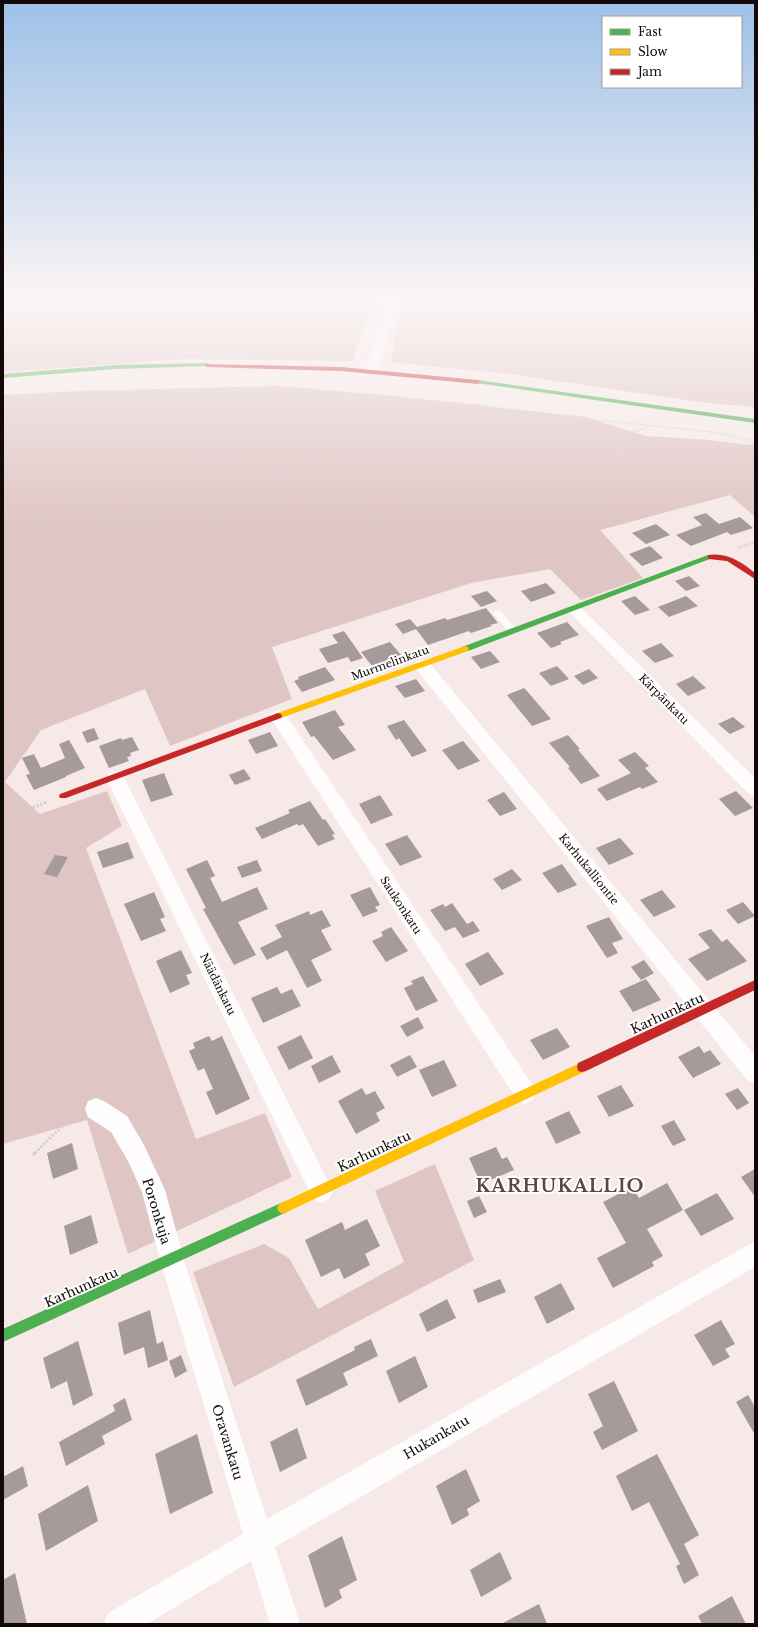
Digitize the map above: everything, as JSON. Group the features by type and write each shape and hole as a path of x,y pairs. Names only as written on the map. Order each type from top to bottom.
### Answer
{"street":[{"path":"3,376 24,374"},
{"path":"397,374 508,386 708,415 755,420"},
{"name":"Murmelinkatu","path":"63,796 115,778 278,716 574,609 710,557 726,556 734,560 755,577"},
{"name":"Kärpänkatu","path":"574,609 755,789"},
{"name":"Karhukalliontie","path":"422,665 755,1073"},
{"name":"Saukonkatu","path":"278,716 525,1094"},
{"name":"Näädänkatu","path":"115,778 321,1191"},
{"name":"Karhunkatu","path":"3,1336 321,1191 755,985"},
{"name":"Poronkuja","path":"96,1109 119,1124 136,1153 153,1190 172,1260"},
{"name":"Hukankatu","path":"119,1624 259,1540 755,1253"},
{"name":"Oravankatu","path":"172,1260 285,1624"}],"lane":[{"path":"497,613 512,631"}],"path":[{"path":"3,654 107,584 167,554 206,530 251,496 293,470 332,426 380,384 388,374"},
{"path":"373,383 388,384"},
{"path":"3,532 47,519 100,499 135,489 176,469 356,406 438,401 482,406 514,414 527,426 556,440 576,445 597,447 615,442 633,432 651,427"},
{"path":"3,561 179,494 238,479 388,456 431,444 472,424 503,422 527,426 567,422 608,421 651,427 711,432 750,440 755,443"},
{"path":"3,585 16,583 44,573 71,555 112,533 163,515 183,512 203,506 229,495 251,496 268,507 293,514 339,509 351,504 364,489 386,480 398,470 444,457 491,449 507,450 509,457 513,458 542,456 580,463 629,453 643,455 662,462 695,458 720,460 755,471"},
{"path":"3,724 39,695 117,637 155,617 188,594 223,574 275,554 424,508 468,512 544,508 575,501 652,490 679,490 687,486 698,485 755,499"},
{"path":"206,530 278,716"},
{"path":"3,819 63,796"},
{"path":"33,1155 71,1117 96,1109"}],"shaded area":[{"path":"509,374 755,374 755,407 707,403"},
{"path":"279,386 394,396 585,417 646,436 710,440 748,445 755,444 755,517 730,495 600,530 643,578 581,600 550,569 471,583 272,647 292,699 170,746 145,689 41,730 5,782 40,814 107,791 122,826 86,848 196,1139 265,1113 292,1177 128,1254 87,1120 3,1144 3,395 79,391"},
{"path":"435,1164 474,1260 234,1387 193,1272 264,1244 289,1258 318,1309 404,1262 375,1191"}],"building":[{"path":"706,513 719,524 740,517 753,528 731,535 727,532 691,546 676,535 702,525 693,517"},
{"path":"656,524 670,535 646,544 632,533"},
{"path":"650,546 663,558 642,566 629,554"},
{"path":"689,576 700,586 686,591 675,581"},
{"path":"546,583 556,593 531,602 521,591"},
{"path":"487,591 497,601 481,607 471,596"},
{"path":"635,596 650,610 635,615 621,601"},
{"path":"686,596 698,606 669,617 658,607"},
{"path":"486,608 498,623 471,633 469,631 428,645 416,629 403,634 395,624 410,619 417,627 445,618 447,620"},
{"path":"567,622 579,635 560,642 562,644 551,648 537,633"},
{"path":"344,631 363,658 351,662 348,657 328,663 319,649 338,643 332,635"},
{"path":"390,642 401,655 372,666 361,652"},
{"path":"661,643 674,656 655,663 642,651"},
{"path":"490,651 500,662 481,669 471,657"},
{"path":"557,666 569,679 551,686 539,673"},
{"path":"325,667 335,680 302,692 294,681 299,679 298,677"},
{"path":"589,669 598,678 583,685 574,676"},
{"path":"693,676 706,688 688,696 676,684"},
{"path":"416,679 425,691 405,698 395,686"},
{"path":"524,688 551,719 532,726 507,695"},
{"path":"335,710 345,725 338,727 356,750 333,760 314,736 311,737 302,722"},
{"path":"733,717 745,727 730,734 718,724"},
{"path":"404,720 427,751 412,757 399,738 396,740 387,726"},
{"path":"94,728 99,739 87,743 82,732"},
{"path":"270,732 278,746 256,754 248,740"},
{"path":"568,735 580,749 578,750 600,776 581,784 568,768 570,767 549,743"},
{"path":"132,737 139,750 130,753 131,756 127,757 129,761 109,768 99,746 121,738 122,740"},
{"path":"69,740 85,768 34,790 26,775 30,774 22,758 34,754 41,768 65,758 59,744"},
{"path":"463,741 480,761 458,770 442,750"},
{"path":"635,752 649,766 645,768 658,782 642,789 640,787 607,801 597,789 631,773 618,760"},
{"path":"244,769 251,779 235,785 229,775"},
{"path":"164,773 173,795 151,802 142,780"},
{"path":"736,791 753,808 735,816 719,799"},
{"path":"504,792 517,809 500,816 487,800"},
{"path":"380,795 393,815 371,824 359,804"},
{"path":"310,801 335,834 332,835 335,839 318,846 303,824 299,826 297,824 262,839 255,828 290,813 288,810"},
{"path":"407,835 422,857 400,866 385,844"},
{"path":"620,838 634,854 609,865 596,848"},
{"path":"128,842 134,858 103,868 97,852"},
{"path":"55,855 68,857 57,877 44,874"},
{"path":"207,860 215,876 210,878 222,902 257,887 268,909 238,922 256,955 234,965 203,909 206,908 186,869"},
{"path":"257,860 262,871 242,878 237,867"},
{"path":"562,864 577,885 558,893 542,873"},
{"path":"512,869 522,880 502,890 493,879"},
{"path":"370,887 380,905 375,907 378,911 363,917 350,895"},
{"path":"662,890 676,907 654,917 640,900"},
{"path":"154,892 165,917 160,919 166,931 141,941 124,904"},
{"path":"743,902 755,916 738,924 726,910"},
{"path":"452,903 467,924 473,921 480,931 463,938 455,927 445,931 430,910 443,904 445,907"},
{"path":"322,910 331,926 321,930 332,950 311,960 322,981 307,988 287,950 267,960 260,948 282,937 275,925 309,911 310,915"},
{"path":"609,917 623,939 612,943 618,953 607,958 586,926"},
{"path":"391,927 408,951 386,962 372,941 383,936 381,932"},
{"path":"711,929 722,942 727,939 747,961 707,981 688,959 710,948 698,934"},
{"path":"181,950 192,973 186,975 190,984 170,993 156,961"},
{"path":"488,952 504,974 480,986 465,964"},
{"path":"644,960 654,973 641,980 631,967"},
{"path":"423,976 438,1001 416,1011 404,988 413,984 411,981"},
{"path":"646,979 661,1000 633,1012 619,991"},
{"path":"277,987 281,994 292,989 301,1006 263,1023 251,998"},
{"path":"418,1017 424,1028 407,1037 400,1026"},
{"path":"557,1028 570,1047 543,1060 530,1040"},
{"path":"301,1035 313,1058 289,1070 277,1047"},
{"path":"209,1036 212,1041 222,1036 250,1099 216,1115 206,1092 213,1089 204,1068 198,1071 189,1051 195,1048 193,1043"},
{"path":"699,1046 704,1053 710,1050 721,1064 693,1078 678,1057"},
{"path":"332,1055 341,1072 319,1083 311,1066"},
{"path":"410,1055 417,1067 397,1077 390,1065"},
{"path":"444,1060 457,1086 432,1097 419,1070"},
{"path":"621,1085 634,1106 609,1117 597,1096"},
{"path":"362,1088 366,1095 375,1091 385,1108 376,1113 380,1121 356,1134 338,1101"},
{"path":"738,1088 749,1103 737,1110 725,1094"},
{"path":"569,1111 581,1133 556,1144 545,1122"},
{"path":"674,1120 686,1140 673,1146 661,1126"},
{"path":"72,1143 78,1169 53,1179 47,1153"},
{"path":"496,1147 502,1159 507,1157 514,1170 481,1184 469,1158"},
{"path":"755,1169 755,1197 741,1177"},
{"path":"667,1183 683,1210 647,1229 663,1256 652,1262 654,1266 613,1288 597,1258 626,1243 603,1202 632,1187 639,1198"},
{"path":"717,1193 734,1219 701,1236 684,1210"},
{"path":"479,1196 487,1212 474,1218 467,1201"},
{"path":"91,1215 98,1243 70,1255 64,1226"},
{"path":"367,1219 380,1246 365,1254 370,1265 344,1279 339,1268 321,1277 305,1240 342,1222 345,1230"},
{"path":"500,1279 506,1292 478,1303 473,1290"},
{"path":"561,1283 575,1309 547,1324 534,1297"},
{"path":"447,1299 456,1318 427,1332 419,1314"},
{"path":"150,1310 157,1344 163,1341 168,1360 148,1368 144,1347 124,1355 118,1323"},
{"path":"721,1320 735,1344 725,1349 730,1357 713,1366 694,1335"},
{"path":"371,1339 378,1356 343,1373 348,1385 306,1406 296,1380 355,1350 354,1347"},
{"path":"78,1341 93,1395 73,1406 67,1381 51,1389 43,1358"},
{"path":"181,1355 187,1371 175,1378 169,1361"},
{"path":"415,1356 428,1387 399,1403 386,1371"},
{"path":"614,1381 638,1431 602,1450 593,1432 603,1426 588,1394"},
{"path":"748,1395 755,1407 755,1435 736,1402"},
{"path":"125,1398 132,1420 102,1436 105,1444 66,1466 59,1442 115,1411 113,1405"},
{"path":"297,1428 307,1458 280,1472 270,1442"},
{"path":"197,1434 213,1493 170,1514 155,1454"},
{"path":"657,1454 699,1535 684,1544 699,1575 684,1584 676,1566 680,1564 649,1502 632,1511 616,1476"},
{"path":"23,1466 28,1486 3,1500 3,1477"},
{"path":"466,1469 480,1501 467,1509 469,1515 452,1525 436,1486"},
{"path":"88,1485 98,1521 46,1551 38,1514"},
{"path":"342,1536 357,1580 339,1590 342,1598 325,1608 308,1555"},
{"path":"500,1552 512,1579 481,1597 470,1570"},
{"path":"15,1573 27,1624 3,1624 3,1580"},
{"path":"732,1596 746,1624 702,1624 698,1616"},
{"path":"539,1604 547,1624 501,1624"}],"traffic: fast":[{"path":"3,376 29,374"},
{"path":"478,382 755,421"},
{"path":"465,649 711,557"},
{"path":"3,1336 283,1208"}],"traffic: slow":[{"path":"278,716 465,649"},
{"path":"283,1208 582,1067"}],"traffic: jam":[{"path":"393,374 478,382"},
{"path":"711,557 730,559 755,577"},
{"path":"63,796 278,716"},
{"path":"582,1067 755,985"}],"district":[{"name":"KARHUKALLIO","path":"560,1186"}]}
